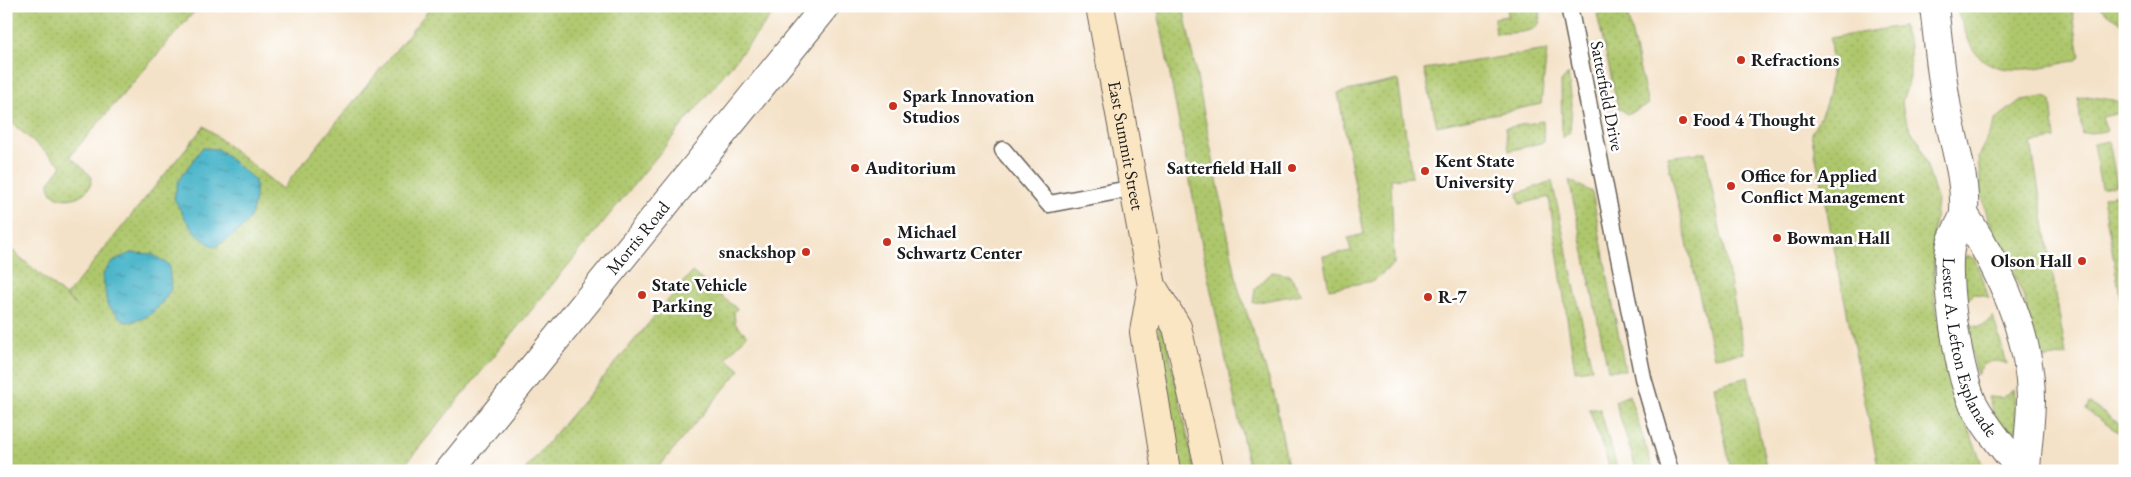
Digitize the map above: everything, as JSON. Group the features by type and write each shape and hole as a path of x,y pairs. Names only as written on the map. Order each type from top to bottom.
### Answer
{"main road":[{"name":"East Summit Street","path":"1100,6 1152,286 1144,332 1166,471"},
{"name":"East Summit Street","path":"1152,286 1177,327 1210,471"}],"street":[{"name":"Morris Road","path":"449,471 826,6"},
{"name":"Lester A. Lefton Esplanade","path":"1934,6 1947,106 1961,175 1964,214 1951,244 1949,271 1952,309 1962,365 1974,406 1996,439 2022,471"},
{"name":"Lester A. Lefton Esplanade","path":"1964,214 1976,232 2010,300 2025,339 2031,398 2026,471"}],"lane":[{"name":"Satterfield Drive","path":"1569,6 1643,378 1670,471"},
{"path":"1003,150 1049,204 1134,188"}],"green space":[{"path":"6,6 199,6 70,156 92,177 90,185 85,192 70,199 55,196 49,182 62,166 6,118"},
{"path":"432,6 766,6 774,13 400,471 6,471 6,245 77,306 66,296 204,126 282,189"},
{"path":"1157,6 1183,6 1238,287 1274,394 1289,471 1250,471 1209,282"},
{"path":"1507,6 1539,6 1541,16 1539,23 1535,28 1522,32 1496,34 1494,18 1508,16"},
{"path":"1988,6 2070,6 2080,57 2075,61 2034,68 2005,68 1992,65 1980,57 1971,46 1958,14 1961,11"},
{"path":"2125,6 2125,26 2099,7"},
{"path":"1626,9 1648,105 1627,114 1618,107 1597,14"},
{"path":"1902,26 1910,45 1910,78 1902,102 1904,115 1911,131 1919,141 1937,199 1933,237 1935,309 1959,406 1985,471 1879,471 1811,133 1823,111 1830,88 1832,64 1830,38"},
{"path":"1547,50 1541,104 1437,126 1424,69"},
{"path":"1568,74 1572,104 1570,132 1562,138 1561,82"},
{"path":"1398,80 1412,177 1391,179 1394,264 1373,281 1329,289 1323,256 1351,251 1348,238 1364,234 1338,93"},
{"path":"2086,96 2113,100 2123,104 2125,112 2102,117 2107,131 2082,134 2078,98"},
{"path":"2045,97 2051,100 2055,139 2031,143 2066,355 2042,359 2036,352 2024,297 1988,218 1981,193 1978,157 1996,119 2021,100"},
{"path":"1543,121 1544,142 1509,151 1505,128"},
{"path":"2125,132 2125,166 2119,133"},
{"path":"2109,141 2117,185 2101,188 2093,144"},
{"path":"1705,152 1744,353 1714,357 1667,157"},
{"path":"1569,180 1592,192 1625,370 1608,370"},
{"path":"1552,181 1592,369 1575,371 1549,197 1520,204 1518,193"},
{"path":"2118,194 2125,244 2125,324 2103,197"},
{"path":"1968,256 1975,259 1989,298 1984,295 1974,294 1963,304 1960,259"},
{"path":"692,272 737,309 734,312 735,323 747,335 726,358 740,370 655,471 524,471"},
{"path":"1272,272 1289,275 1302,294 1253,303 1255,289"},
{"path":"1993,316 2007,364 1998,361 1989,362 1979,370 1977,375 1965,320 1973,325 1980,326 1987,323"},
{"path":"1159,323 1163,324 1195,471 1179,471"},
{"path":"1748,377 1767,471 1731,471 1714,386"},
{"path":"2013,389 2017,428 2012,434 2001,434 1988,397 2002,398"},
{"path":"1629,395 1654,471 1637,471 1615,401"},
{"path":"2089,403 2125,428 2125,437 2086,410"},
{"path":"1589,409 1600,409 1618,471 1611,471"}],"water":[{"path":"202,148 218,149 255,180 254,204 248,221 235,234 215,247 207,243 195,232 174,198 178,181"},
{"path":"132,253 152,254 169,265 171,289 158,307 147,316 125,322 107,305 103,275 110,264"}],"place":[{"name":"Refractions","path":"1741,60"},
{"name":"Spark Innovation Studios","path":"893,106"},
{"name":"Food 4 Thought","path":"1683,120"},
{"name":"Auditorium","path":"855,168"},
{"name":"Satterfield Hall","path":"1292,168"},
{"name":"Kent State University","path":"1425,171"},
{"name":"Office for Applied Conflict Management","path":"1731,186"},
{"name":"Bowman Hall","path":"1777,238"},
{"name":"Michael Schwartz Center","path":"887,242"},
{"name":"snackshop","path":"806,252"},
{"name":"Olson Hall","path":"2082,261"},
{"name":"State Vehicle Parking","path":"642,295"},
{"name":"R-7","path":"1428,297"}]}
